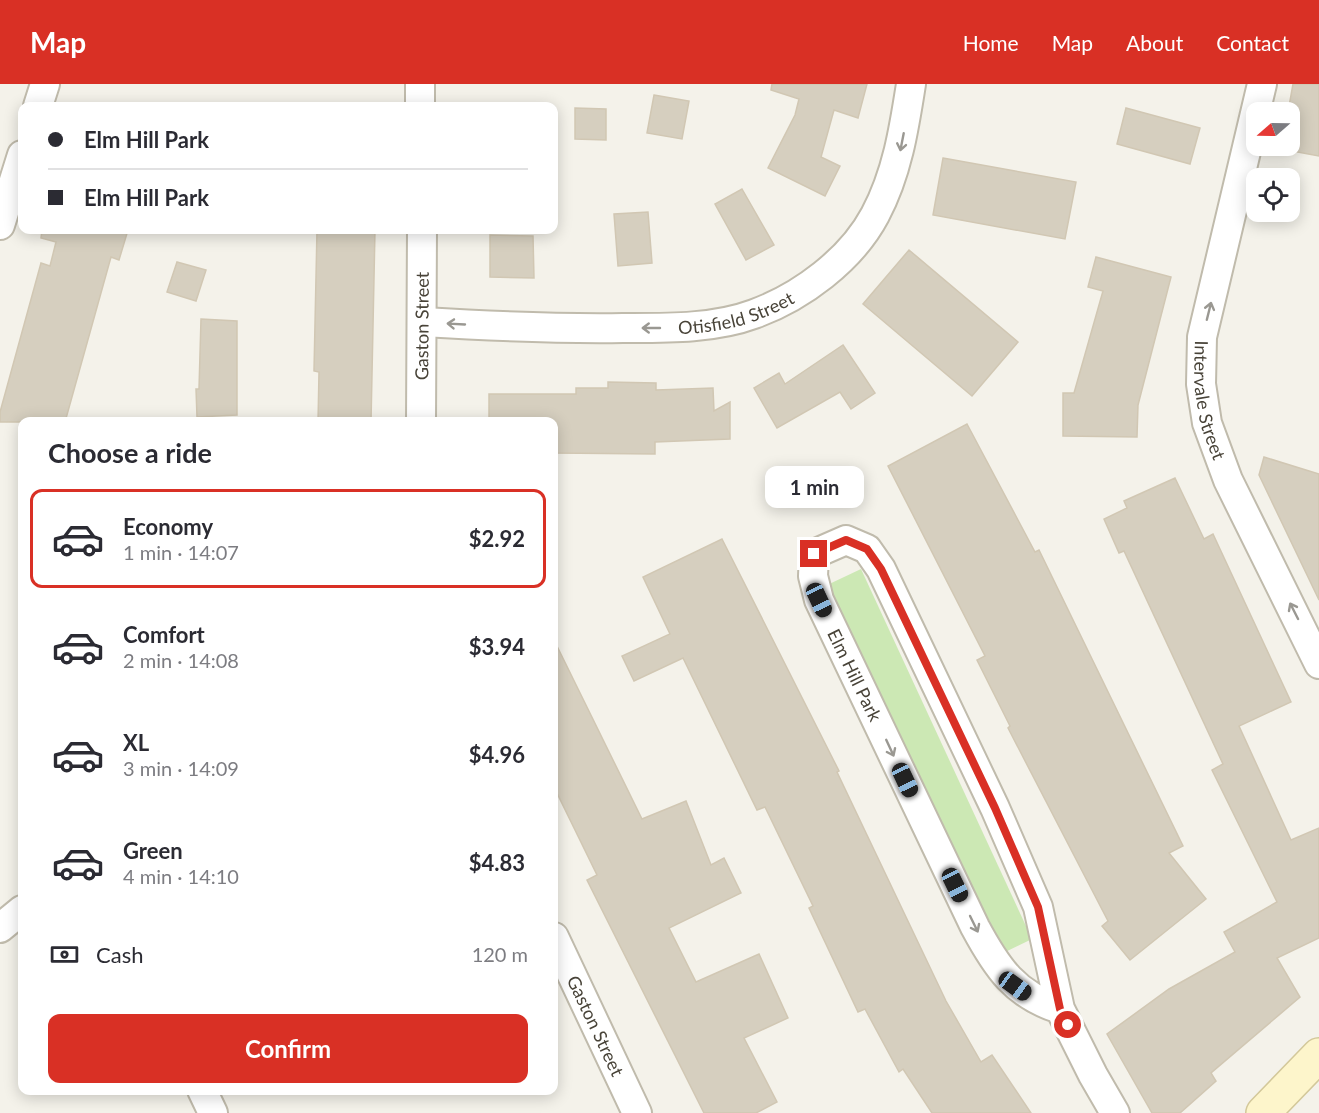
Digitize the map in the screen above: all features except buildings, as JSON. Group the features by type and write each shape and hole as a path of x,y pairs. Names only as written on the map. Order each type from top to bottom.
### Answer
{"main road":[{"path":"1263,1113 1319,1055"}],"street":[{"path":"39,102 45,84"},
{"path":"420,84 420,102"},
{"name":"Otisfield Street","path":"423,322 541,329 664,328 720,322 754,314 798,291 838,263 875,216 901,149 911,84"},
{"name":"Intervale Street","path":"1262,84 1202,337 1201,384 1208,423 1228,480 1319,664"},
{"path":"0,225 18,168"},
{"name":"Gaston Street","path":"421,417 422,234"},
{"name":"Elm Hill Park","path":"1060,1009 1036,1002 1015,986 991,956 975,927 819,600 813,576 814,554 846,540 867,549 881,569 995,808 1038,907 1060,1009 1115,1113"},
{"path":"0,928 18,913"},
{"name":"Gaston Street","path":"558,944 638,1113"},
{"path":"204,1095 213,1113"}],"green space":[{"path":"861,569 1032,939 997,956 825,586"}],"route":[{"path":"814,554 846,540 867,549 881,569 995,808 1038,907 1060,1009 1068,1025"}]}
